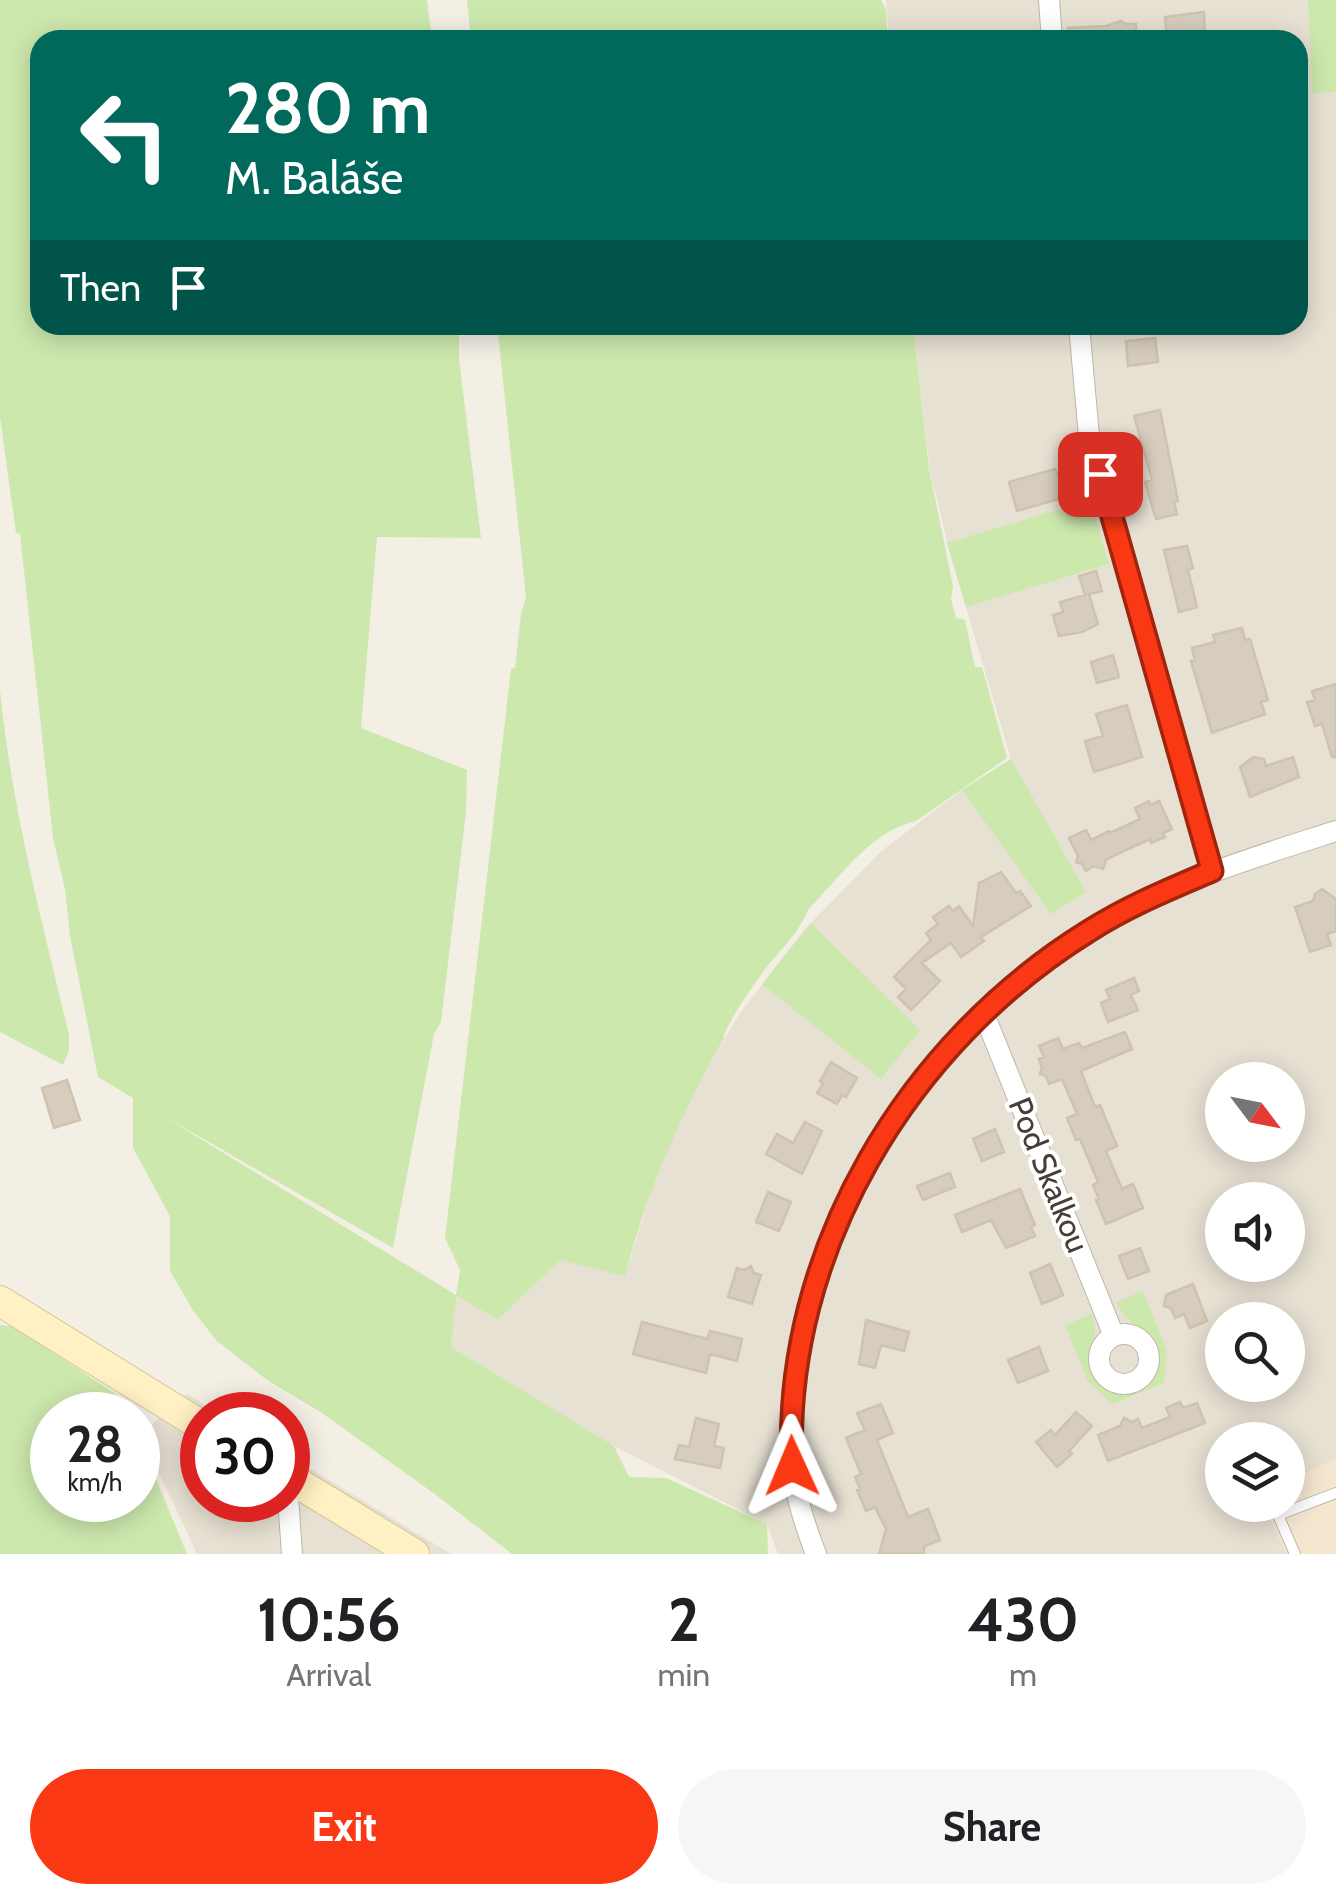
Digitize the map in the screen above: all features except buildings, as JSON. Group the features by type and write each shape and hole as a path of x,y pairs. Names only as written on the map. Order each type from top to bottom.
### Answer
{"street":[{"path":"1049,0 1051,30"},
{"path":"1080,335 1089,436 1212,871"},
{"path":"816,1554 798,1503 791,1439 794,1380 816,1284 840,1218 877,1145 926,1076 984,1014 1034,969 1088,932 1140,902 1212,871 1336,830"},
{"name":"Pod Skalkou","path":"984,1014 1114,1336"},
{"path":"0,1301 180,1412"},
{"path":"310,1490 414,1554"},
{"path":"290,1522 292,1554"}],"lane":[{"path":"1296,1554 1278,1516 1336,1493"}],"shaded area":[{"path":"886,0 1336,0 1336,1554 778,1554 767,1524 604,1441 451,1347 457,1295 498,1320 560,1260 625,1275 658,1169 691,1097 738,1016 804,930 880,852 962,790 1011,759 951,557 930,471 914,335 1308,335 1308,30 888,30"},
{"path":"180,1400 180,1518 160,1475 160,1417"},
{"path":"1336,1459 1336,1554 1286,1554 1272,1522 1305,1522 1305,1472"},
{"path":"310,1468 451,1554 197,1554 182,1522 310,1522"}],"green space":[{"path":"0,0 427,0 431,30 30,30 30,335 459,335 481,538 377,537 361,728 467,770 466,812 441,1022 434,1034 393,1248 160,1114 456,1295 460,1270 445,1238 511,669 515,668 526,597 498,335 914,335 929,468 953,586 951,599 956,618 965,620 975,667 982,667 1007,758 916,821 870,845 808,910 737,1010 694,1094 655,1183 625,1276 560,1260 498,1320 457,1296 451,1347 614,1446 629,1477 666,1478 767,1524 768,1554 512,1554 310,1406 310,1392 287,1392 267,1380 217,1341 194,1312 170,1271 170,1216 133,1148 133,1098 98,1077 53,838 20,534 16,533 0,417"},
{"path":"467,0 881,0 886,9 887,30 470,30"},
{"path":"1308,0 1336,0 1336,92 1312,93"},
{"path":"1090,500 1109,564 966,607 947,543"},
{"path":"0,689 20,820 69,1035 69,1051 63,1065 0,1032"},
{"path":"1011,759 1086,892 1051,914 962,790"},
{"path":"811,923 920,1030 881,1079 762,984"},
{"path":"1143,1291 1167,1350 1164,1383 1113,1404 1088,1382 1065,1325 1092,1314 1095,1331 1090,1359 1094,1374 1112,1390 1123,1392 1144,1386 1157,1368 1156,1347 1116,1302"},
{"path":"0,1325 13,1326 113,1392 30,1392 30,1522 160,1522 160,1488 187,1554 0,1554"}],"route":[{"path":"792,1466 794,1380 826,1250 861,1174 895,1116 966,1031 1034,969 1116,915 1212,871 1100,474"}]}
